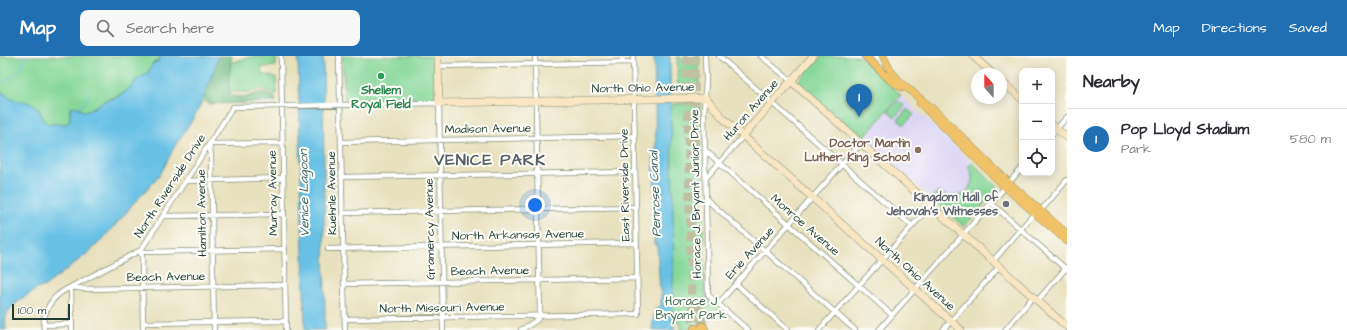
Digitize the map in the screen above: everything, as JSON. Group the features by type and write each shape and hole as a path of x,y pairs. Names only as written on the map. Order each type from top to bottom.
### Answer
{"main road":[{"path":"865,56 889,79 914,96"},
{"path":"883,56 892,73 930,114 1037,212 1067,242"},
{"path":"909,90 935,111 1007,185"},
{"path":"1037,212 1067,234"}],"street":[{"name":"Murray Avenue","path":"281,56 286,330"},
{"name":"Kuehnle Avenue","path":"339,56 345,330"},
{"name":"Gramercy Avenue","path":"438,56 443,330"},
{"path":"521,330 537,320 540,316 535,56"},
{"name":"East Riverside Drive","path":"633,56 638,314"},
{"name":"Horace J. Bryant Junior Drive","path":"705,56 706,98 704,112 708,291 709,296 718,304"},
{"path":"719,56 912,226"},
{"path":"761,56 1067,327"},
{"name":"Huron Avenue","path":"706,178 813,56"},
{"path":"974,56 987,68"},
{"path":"438,66 633,62"},
{"path":"1007,86 1019,96"},
{"name":"North Ohio Avenue","path":"236,107 706,98 720,116 961,330"},
{"name":"North Riverside Drive","path":"44,327 46,313 51,301 60,293 140,251 208,144 232,109 236,107"},
{"path":"1055,129 1067,117"},
{"path":"1055,131 1067,138"},
{"name":"Madison Avenue","path":"341,142 634,136"},
{"path":"208,144 283,143"},
{"name":"Erie Avenue","path":"718,304 861,143"},
{"name":"Hamilton Avenue","path":"208,144 211,155 214,330"},
{"name":"Monroe Avenue","path":"705,150 892,315"},
{"path":"879,330 1019,171"},
{"path":"342,177 635,172"},
{"path":"185,180 283,178"},
{"path":"993,261 1021,229 1066,183"},
{"path":"706,199 855,330"},
{"path":"991,203 1066,268 1004,330"},
{"path":"819,330 930,205"},
{"path":"342,213 636,207"},
{"path":"163,216 284,214"},
{"name":"North Arkansas Avenue","path":"328,249 636,243"},
{"path":"144,330 142,256 140,251 284,249"},
{"path":"943,330 999,267"},
{"name":"Beach Avenue","path":"344,284 637,278"},
{"path":"736,284 788,330"},
{"name":"Beach Avenue","path":"71,286 85,289 285,285"},
{"path":"71,286 72,330"},
{"path":"718,304 748,330"},
{"name":"North Missouri Avenue","path":"344,319 638,314"},
{"path":"143,323 286,321"},
{"path":"44,327 72,324"}],"shaded area":[{"name":"Doctor Martin Luther King School","path":"901,95 998,188 964,227 863,138"}],"green space":[{"path":"0,56 160,56 160,60 153,63 148,74 135,81 125,92 106,100 87,111 83,111 79,107 72,107 70,109 68,124 50,124 44,121 39,110 34,106 13,100 0,92"},
{"path":"219,56 232,56 229,80 231,96 246,97 261,92 275,97 276,102 208,104 203,99"},
{"path":"254,56 276,56 276,66 262,67 261,74 276,77 277,94 261,89 250,92 230,92 228,86 230,63"},
{"path":"342,56 435,56 435,96 431,98 345,100"},
{"path":"677,56 689,61 696,56 699,56 699,90 678,90"},
{"path":"821,56 859,56 901,95 863,138 798,84 798,81"},
{"path":"898,101 905,106 895,117 888,111"},
{"name":"Horace J Bryant Park","path":"682,103 698,104 700,107 705,291 708,299 719,310 707,322 685,330 681,330 681,324 672,318 670,105"},
{"path":"907,109 914,115 904,125 898,120"},
{"path":"972,162 998,188 964,227 931,198 938,191 946,195 954,196 961,195 966,191 972,180 968,166"}],"water":[{"path":"160,56 219,56 196,114 176,144 161,173 101,241 88,253 45,286 32,292 13,306 8,311 6,316 6,330 0,330 0,92 13,100 26,102 33,105 40,112 42,119 48,124 67,124 70,120 70,109 76,106 83,111 88,111 106,100 115,98 132,86 136,80 148,73 152,64 159,61"},
{"name":"Venice Lagoon","path":"298,56 323,56 325,330 305,330"},
{"name":"Penrose Canal","path":"654,56 670,56 673,220 672,318 675,330 652,330 655,309 661,306 657,244 654,244 654,239 657,238 653,150 656,146"}],"waterway":[{"path":"0,86 21,68 25,56"},
{"path":"80,108 81,104 84,105 86,102 89,89"}],"tunnel":[{"path":"687,56 692,306 695,329"},
{"path":"694,56 695,146"},
{"path":"698,303 703,327"}],"place":[{"name":"Shellem Royal Field","path":"381,76"},
{"name":"Pop Lloyd Stadium","path":"859,117"},
{"name":"Doctor Martin Luther King School","path":"918,150"},
{"name":"Kingdom Hall of Jehovah's Witnesses","path":"1006,204"}],"district":[{"name":"VENICE PARK","path":"490,160"}]}
